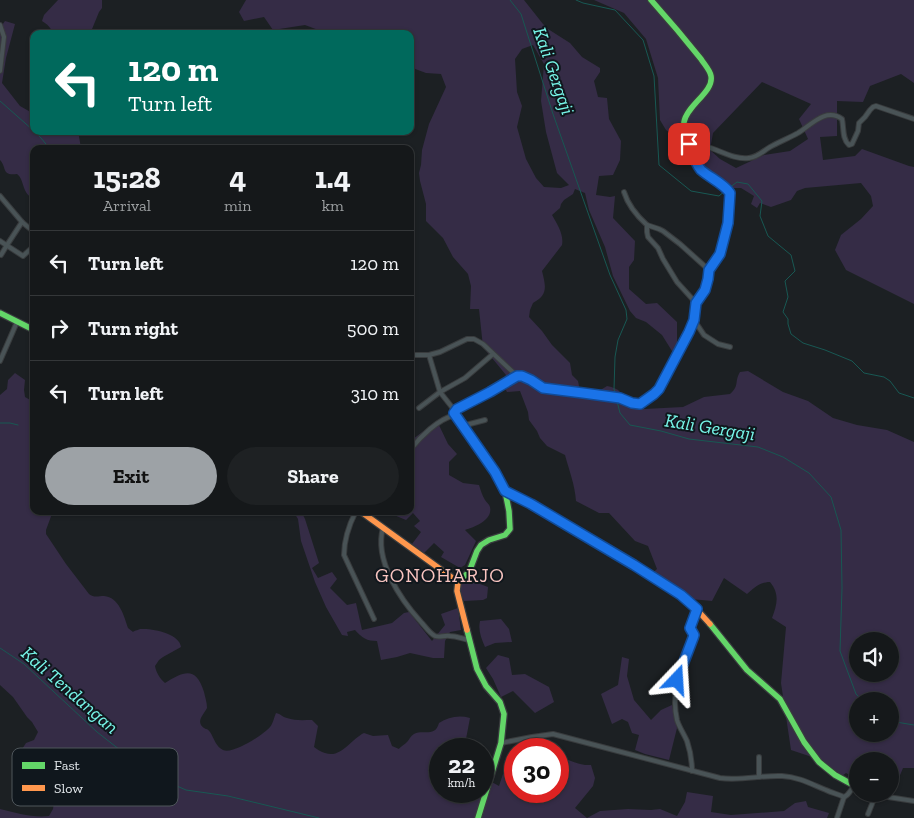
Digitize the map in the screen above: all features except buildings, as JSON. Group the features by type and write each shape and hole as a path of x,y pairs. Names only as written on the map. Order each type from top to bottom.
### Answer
{"street":[{"path":"414,445 420,437 444,419 517,376 531,380 543,388 616,398 640,404 659,389 689,332 694,320 696,303 705,290 709,270 720,254 728,223 730,198 728,189 701,170 697,164 689,144 684,121 687,114 708,87 711,75 684,37 651,0"},
{"path":"0,25 4,37 0,71"},
{"path":"689,144 702,145 723,153 750,158 825,116 835,116 842,119 846,142 849,145 853,142 859,123 873,107 876,106 914,118"},
{"path":"624,192 633,209 647,226 663,231 709,270"},
{"path":"0,196 30,229"},
{"path":"1,255 22,222"},
{"path":"647,226 648,237 658,248 662,259 677,282 696,303"},
{"path":"0,241 23,256 30,250"},
{"path":"0,313 30,328"},
{"path":"694,320 704,335 718,344 730,347"},
{"path":"0,361 17,322"},
{"path":"414,355 429,355 440,352 470,339 478,341 517,376"},
{"path":"419,408 440,392 465,378 493,354"},
{"path":"429,355 440,392 495,472 505,491 510,521 510,529 504,535 481,545 469,572 458,582 457,586 473,656 481,677 500,702 504,714 500,743 478,818"},
{"path":"462,426 484,420"},
{"path":"505,491 531,504 681,595 697,609 720,635 747,670 780,699 804,742 819,762 849,783"},
{"path":"354,515 349,527 344,555 374,620"},
{"path":"365,515 458,582"},
{"path":"383,528 381,540 383,558 394,585 413,613 435,636 450,636 469,640"},
{"path":"692,771 692,760 687,741 678,720 676,689 680,672 694,635 690,628 697,609"},
{"path":"500,743 547,734 560,736 726,779 782,776 799,778 844,797"},
{"path":"759,757 759,777"},
{"path":"837,818 844,797 849,794"},
{"path":"899,799 914,801"},
{"path":"868,814 874,802"}],"shaded area":[{"path":"58,0 102,0 102,8 92,30 51,30 42,21 44,15"},
{"path":"246,0 524,0 548,29 570,43 582,57 600,68 600,72 594,81 598,97 607,98 609,119 621,141 620,160 613,175 599,176 596,195 615,196 613,218 635,241 634,260 629,267 629,289 646,304 657,303 677,322 677,343 680,346 672,351 662,335 646,322 636,318 630,311 613,276 605,247 589,210 585,193 575,189 573,194 564,200 560,208 552,215 561,233 562,245 542,271 545,290 541,297 533,303 529,317 570,363 572,375 578,381 577,396 586,397 607,386 619,391 624,404 644,409 683,407 704,397 730,394 736,386 740,372 748,371 783,392 808,401 833,418 857,425 887,430 914,442 914,768 903,768 899,778 899,752 849,752 849,775 846,773 842,776 821,760 791,750 781,683 786,627 772,618 777,600 770,582 760,584 747,594 724,578 712,601 680,598 647,578 657,569 648,546 635,541 609,513 599,513 576,501 565,455 547,446 540,438 529,420 520,391 507,392 501,381 506,375 483,347 479,309 470,309 471,286 468,274 453,257 443,238 426,221 426,204 419,173 422,150 429,124 446,87 441,74 426,73 414,68 414,30 318,30 305,25 273,30 264,17 244,21 239,12","holes":["533,45 544,64 541,101 546,132 557,173 569,185 561,188 544,187 536,178 526,159 517,127 522,106 517,92 515,59 522,49"]},
{"path":"594,0 914,0 914,83 901,74 870,86 863,102 837,101 837,136 820,137 823,160 855,156 862,149 914,167 914,304 846,270 835,250 841,235 861,219 873,206 871,196 861,183 805,188 797,191 791,200 771,207 760,203 757,208 751,204 754,196 741,188 733,188 707,171 687,153 682,141 666,130 660,120 658,78 646,39 624,13","holes":["762,82 811,104 799,119 808,139 790,151 764,155 736,168 720,159 710,150 713,133"]},
{"path":"5,21 15,24 2,83 20,106 30,112 30,135 79,135 80,145 30,145 30,196 17,174 6,172 0,160 0,28"},
{"path":"15,373 25,380 25,397 30,400 30,515 52,515 46,534 66,564 89,594 109,597 117,603 128,628 133,632 141,629 159,631 171,635 179,642 181,647 159,660 155,666 156,671 165,683 189,673 197,678 204,692 207,706 200,721 201,726 210,732 221,749 234,750 255,739 270,727 276,713 293,720 312,720 318,726 314,747 322,752 331,754 341,751 364,733 373,736 388,735 392,746 399,749 414,734 432,732 439,723 446,719 466,717 470,718 466,738 429,738 429,803 494,803 494,783 499,786 504,774 504,803 569,803 569,760 591,765 595,778 593,786 575,808 587,818 0,818 0,809 31,816 49,816 53,806 178,806 178,748 23,748 26,743 34,740 38,732 13,697 0,685 0,395 7,389 8,380"},
{"path":"437,421 448,444 457,454 449,462 449,475 463,483 479,485 490,507 489,516 486,519 478,525 465,530 476,541 465,565 460,568 441,557 444,552 434,543 424,553 412,544 421,532 414,526 420,521 414,514 414,438"},
{"path":"296,515 303,515 319,563 312,568 318,578 332,572 337,579 330,588 347,605 356,603 362,630 392,623 404,613 409,612 432,641 445,625 441,614 458,608 461,630 450,632 445,641 444,658 433,658 410,653 381,660 377,641 365,638 355,630 347,632 348,636 342,635 326,607 315,582 301,541 298,519"},
{"path":"394,515 411,515 406,520"},
{"path":"464,580 488,587 487,598 464,601 460,588"},
{"path":"501,619 509,629 512,642 495,643 485,647 480,634 480,621"},
{"path":"498,655 509,658 512,675 525,674 549,687 554,702 535,713 513,691 501,697 486,668"},
{"path":"622,657 629,659 627,676 634,700 651,720 661,710 672,705 677,728 669,760 635,750 639,735 632,733 628,722 622,719 612,724 601,694 618,685"},
{"path":"687,792 713,796 711,812 731,815 784,811 795,803 806,801 808,807 829,813 827,818 587,818 600,811 628,809 660,809 677,816 685,802"}],"waterway":[{"name":"Kali Gergaji","path":"510,0 521,14 553,114 610,275 626,310 627,319 618,340 615,357 614,389 616,397"},
{"path":"576,0 615,10 643,40 654,76 659,165 691,191 719,196 726,190"},
{"path":"0,101 30,127"},
{"path":"38,135 47,145"},
{"path":"729,188 737,182 748,184 762,201 760,216 768,236 791,255 795,271 785,281 788,297 783,312 788,319 791,334 803,343 852,361 864,373 884,377 890,381 899,393 914,398"},
{"name":"Kali Gergaji","path":"617,401 620,413 630,425 689,439 758,447 783,457 809,473 831,497 841,530 840,651 855,692"},
{"path":"0,423 18,425"},
{"name":"Kali Tendangan","path":"0,648 24,664 97,732 117,748"},
{"name":"Kali Gergaji","path":"899,722 914,725"},
{"name":"Kali Tendangan","path":"178,786 186,790 228,796 319,818"}],"traffic: fast":[{"path":"651,0 701,59 711,76 708,88 690,110 684,122 693,155"},
{"path":"0,313 30,328"},
{"path":"458,582 469,572 481,545 489,540 505,535 510,529 509,511 502,484 455,415 455,411 517,376 531,380 543,389 583,393 640,404 654,395 659,389 685,339"},
{"path":"710,624 747,670 780,699 804,742 819,762 835,775 849,783"},
{"path":"467,630 477,669 486,686 500,702 504,714 501,743 478,818"}],"traffic: slow":[{"path":"685,339 694,320 696,303 705,290 709,270 724,240 728,223 730,193 701,170 693,155"},
{"path":"505,491 634,565 681,595 710,624"},
{"path":"366,515 458,582 457,591 467,630"}],"district":[{"name":"GONOHARJO","path":"440,575"}],"route":[{"path":"677,680 694,635 690,628 697,609 681,595 634,565 531,504 505,491 495,472 454,413 457,409 517,376 531,380 543,388 620,398 640,404 659,389 694,320 696,303 705,290 709,270 720,254 728,223 730,193 701,170 689,144"}]}
